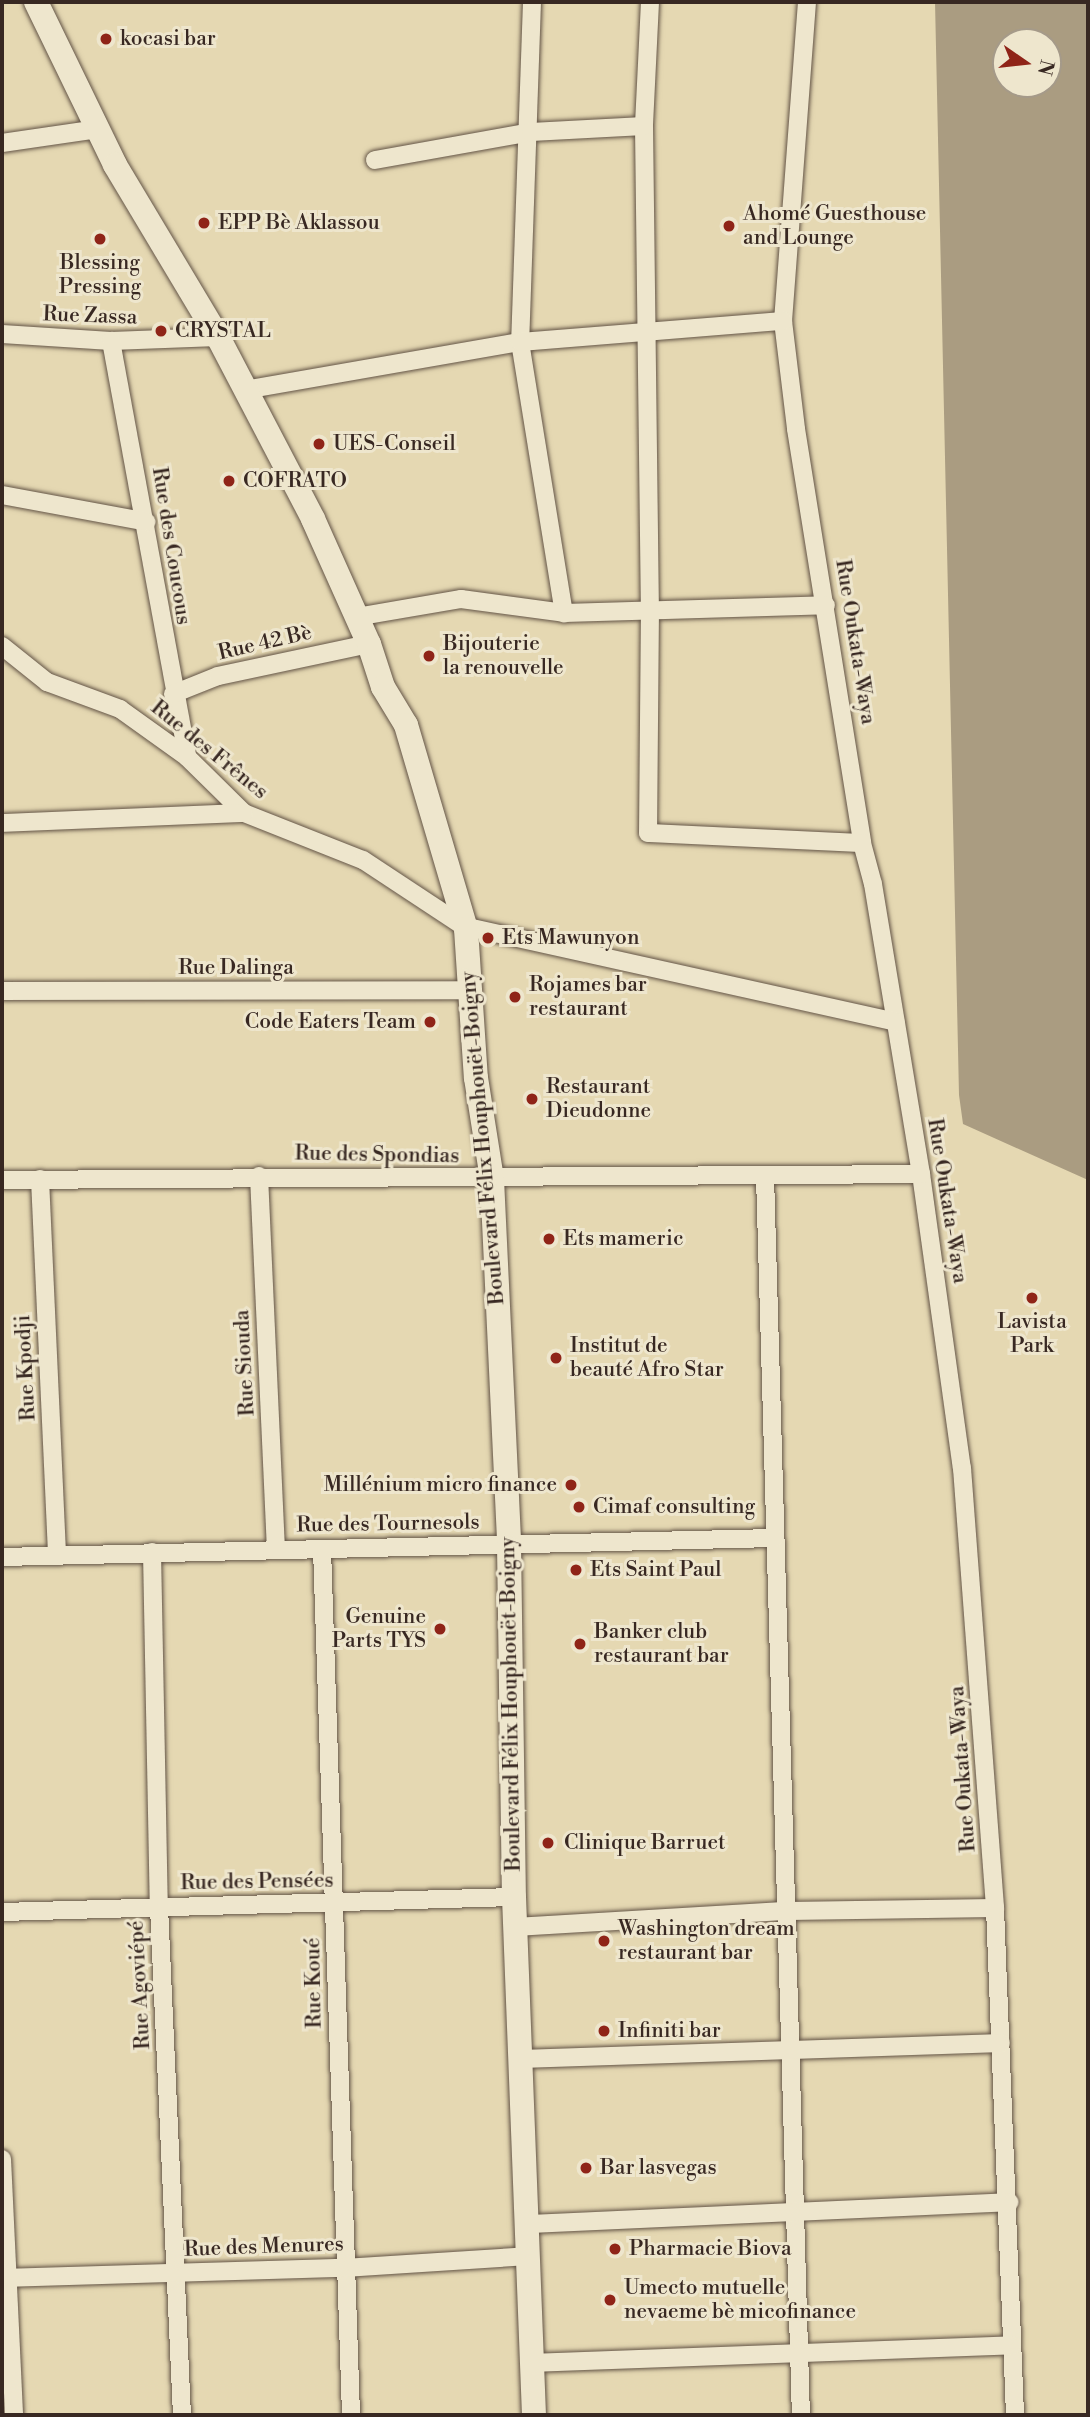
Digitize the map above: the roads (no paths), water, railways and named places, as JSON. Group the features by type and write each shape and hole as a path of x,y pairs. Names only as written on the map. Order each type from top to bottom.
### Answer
{"street":[{"name":"Boulevard Félix Houphouët-Boigny","path":"36,2 63,65 115,165 218,337 313,519 369,644 383,687 406,726 463,926 476,1078 492,1179 509,1544 514,1897 534,2415"},
{"path":"532,2 531,132 520,342 564,613"},
{"path":"650,2 645,126 650,607 648,833 862,843"},
{"name":"Rue Oukata-Waya","path":"807,2 783,321 796,429 862,843 921,1174 962,1468 995,1908 1009,2202 1015,2415"},
{"path":"376,159 531,132 645,126"},
{"path":"2,143 98,129"},
{"path":"244,390 520,342 783,321"},
{"name":"Rue Zassa","path":"2,334 111,341 218,337"},
{"name":"Rue des Coucous","path":"111,341 147,522 173,694 187,757"},
{"path":"2,495 147,522"},
{"path":"356,617 461,599 564,613 650,607 826,605"},
{"name":"Rue 42 Bè","path":"173,694 218,676 369,644"},
{"name":"Rue des Frênes","path":"2,646 47,682 120,709 187,757 244,813 363,860 463,926"},
{"path":"2,823 244,813"},
{"path":"463,926 895,1022"},
{"name":"Rue Dalinga","path":"2,991 470,990"},
{"name":"Rue des Spondias","path":"2,1180 259,1176 492,1179 921,1174"},
{"name":"Rue Siouda","path":"259,1176 276,1548"},
{"path":"765,1176 801,2415"},
{"name":"Rue Kpodji","path":"40,1179 57,1555"},
{"name":"Rue des Tournesols","path":"2,1557 276,1548 775,1538"},
{"name":"Rue Koué","path":"322,1549 351,2415"},
{"name":"Rue Agoviépé","path":"152,1552 159,1907 181,2415"},
{"name":"Rue des Pensées","path":"2,1912 514,1897"},
{"path":"515,1927 788,1911 995,1908"},
{"path":"522,2059 1002,2043"},
{"path":"2,2160 5,2278 14,2415"},
{"path":"528,2224 1009,2202"},
{"name":"Rue des Menures","path":"5,2278 344,2268 528,2256"},
{"path":"532,2363 1012,2345"}],"place":[{"name":"kocasi bar","path":"106,39"},
{"name":"EPP Bè Aklassou","path":"204,223"},
{"name":"Ahomé Guesthouse and Lounge","path":"729,226"},
{"name":"Blessing Pressing","path":"100,239"},
{"name":"CRYSTAL","path":"161,331"},
{"name":"UES-Conseil","path":"319,444"},
{"name":"COFRATO","path":"229,481"},
{"name":"Bijouterie la renouvelle","path":"429,656"},
{"name":"Ets Mawunyon","path":"488,938"},
{"name":"Rojames bar restaurant","path":"515,997"},
{"name":"Code Eaters Team","path":"430,1022"},
{"name":"Restaurant Dieudonne","path":"532,1099"},
{"name":"Ets mameric","path":"549,1239"},
{"name":"Lavista Park","path":"1032,1298"},
{"name":"Institut de beauté Afro Star","path":"556,1358"},
{"name":"Millénium micro finance","path":"571,1485"},
{"name":"Cimaf consulting","path":"579,1507"},
{"name":"Ets Saint Paul","path":"576,1570"},
{"name":"Genuine Parts TYS","path":"440,1629"},
{"name":"Banker club restaurant bar","path":"580,1644"},
{"name":"Clinique Barruet","path":"548,1843"},
{"name":"Washington dream restaurant bar","path":"604,1941"},
{"name":"Infiniti bar","path":"604,2031"},
{"name":"Bar lasvegas","path":"586,2168"},
{"name":"Pharmacie Biova","path":"615,2249"},
{"name":"Umecto mutuelle nevaeme bè micofinance","path":"610,2300"}]}
